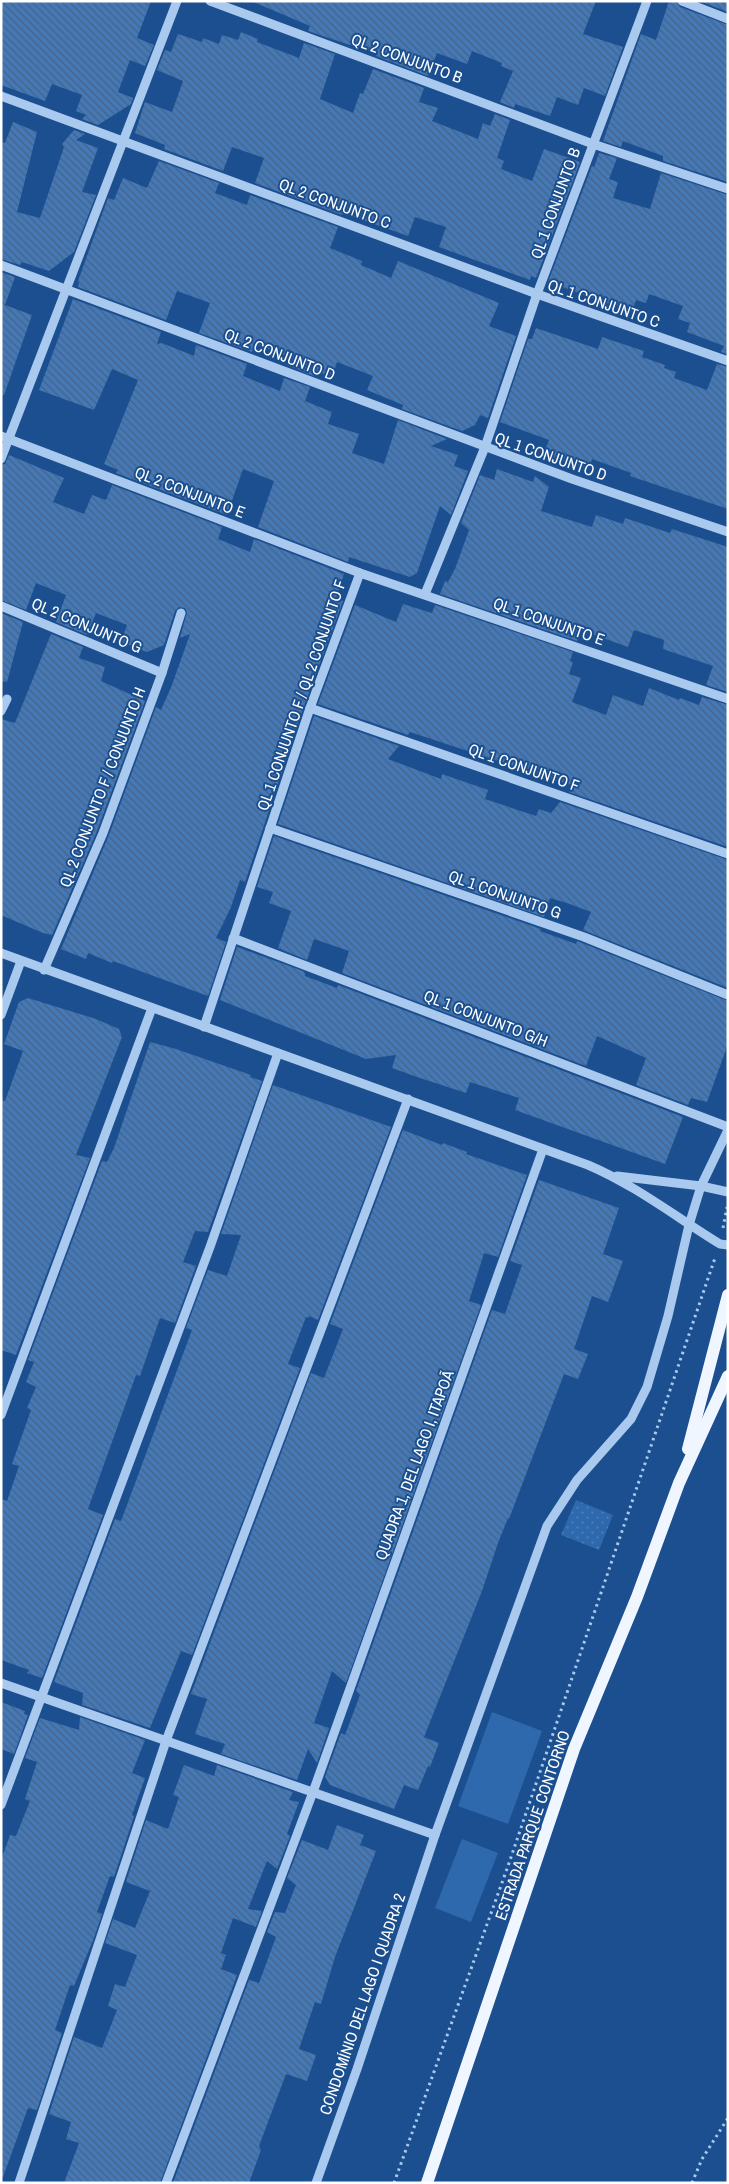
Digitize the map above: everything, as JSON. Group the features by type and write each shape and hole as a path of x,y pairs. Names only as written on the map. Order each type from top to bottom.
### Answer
{"main road":[{"name":"ESTRADA PARQUE CONTORNO","path":"679,1483 728,1295"},
{"name":"ESTRADA PARQUE CONTORNO","path":"427,2183 574,1749 637,1597 679,1483 728,1376"}],"street":[{"path":"1,459 5,437 177,1"},
{"name":"QL 2 CONJUNTO B","path":"210,1 593,144"},
{"path":"593,144 647,1"},
{"path":"682,1 728,19"},
{"name":"QL 2 CONJUNTO C","path":"1,96 537,294"},
{"name":"QL 1 CONJUNTO B","path":"537,294 593,144 728,190"},
{"name":"QL 2 CONJUNTO D","path":"1,265 485,447"},
{"name":"QL 1 CONJUNTO C","path":"485,447 537,294 728,361"},
{"name":"QL 2 CONJUNTO E","path":"5,437 360,573"},
{"name":"QL 1 CONJUNTO D","path":"425,594 485,447 728,532"},
{"name":"QL 1 CONJUNTO E","path":"360,573 728,699"},
{"name":"QL 1 CONJUNTO F / QL 2 CONJUNTO F","path":"204,1027 310,708 360,573"},
{"name":"QL 2 CONJUNTO G","path":"1,606 162,673"},
{"name":"QL 2 CONJUNTO F / CONJUNTO H","path":"44,970 103,833 162,673 181,613"},
{"path":"1,711 6,699"},
{"name":"QL 1 CONJUNTO F","path":"310,708 728,854"},
{"name":"QL 1 CONJUNTO G","path":"270,828 584,937 728,995"},
{"name":"QL 1 CONJUNTO G/H","path":"233,938 728,1128"},
{"path":"1,954 408,1099 615,1176 689,1225 724,1245"},
{"path":"1,1015 21,961"},
{"path":"1,1415 152,1008"},
{"path":"1,1805 210,1246 278,1053"},
{"path":"20,2183 166,1741 408,1099"},
{"name":"CONDOMÍNIO DEL LAGO I QUADRA 2","path":"316,2183 360,2059 435,1835 547,1526 577,1480 632,1419 647,1387 668,1316 689,1225 701,1186 728,1128"},
{"name":"QUADRA 1, DEL LAGO I, ITAPOÃ","path":"166,2183 313,1792 543,1149"},
{"path":"615,1176 701,1186 728,1192"},
{"path":"1,1682 435,1835"}],"path":[{"path":"394,2183 508,1866 724,1245 728,1205"},
{"path":"692,2183 702,2159 728,2118"}],"shaded area":[{"path":"576,1500 613,1515 599,1550 561,1535"},
{"path":"492,1712 542,1731 508,1824 458,1806"},
{"path":"462,1839 498,1853 471,1922 435,1908"}],"building":[{"path":"1,1 151,1 137,38 154,45 145,66 130,60 118,92 133,98 131,104 98,125 82,119 86,115 76,111 82,95 52,84 45,101 1,85"},
{"path":"251,1 596,1 583,34 623,47 605,96 584,88 578,105 557,97 550,116 515,104 514,108 500,102 513,71 501,66 502,63 472,51 467,64 437,53 428,76 376,56 377,54 308,31 310,26"},
{"path":"669,1 676,1 680,7 728,25 728,182 663,161 663,156 623,141 621,147 603,141 641,34 656,40"},
{"path":"700,1 728,1 728,12"},
{"path":"241,32 258,39 257,42 299,58 304,43 335,54 320,99 353,113 360,93 363,94 373,69 424,88 419,102 438,108 432,121 478,139 483,123 490,126 495,114 510,120 497,158 504,161 501,169 532,181 544,149 580,162 536,278 531,276 530,280 439,247 446,227 415,217 408,236 343,213 342,215 255,183 264,158 232,147 223,171 164,149 165,145 135,133 145,102 172,112 183,81 157,70 165,50 171,52 178,34 202,42 203,38 219,44 222,35 238,40"},
{"path":"13,122 37,132 17,212 40,218 64,147 62,144 74,130 85,134 76,140 98,148 82,192 96,195 74,252 49,271 22,262 20,265 1,259 1,142 5,143"},
{"path":"599,153 617,158 609,179 618,182 613,198 650,209 661,173 728,195 728,354 721,352 724,346 687,332 690,323 678,319 683,306 649,294 646,303 636,300 632,312 548,282 592,166 594,167"},
{"path":"159,161 219,183 215,193 247,205 250,195 338,227 330,248 362,261 361,265 391,278 398,261 499,303 489,326 516,336 488,418 480,415 475,425 462,431 402,409 403,405 367,390 373,376 337,362 332,377 316,371 314,376 287,365 289,357 255,344 252,352 199,333 210,303 177,291 166,320 78,287 78,281 108,198 114,200 123,178 147,188"},
{"path":"1,272 15,277 5,305 32,315 4,395 1,395"},
{"path":"73,299 161,332 157,344 162,343 194,356 196,345 247,364 243,376 280,391 284,378 310,387 305,401 332,412 328,424 359,434 352,453 384,464 398,420 447,439 431,446 458,455 454,466 468,471 451,515 440,506 417,573 410,577 349,557 348,562 258,527 274,481 243,469 227,515 116,473 118,470 104,464 138,380 112,369 94,410 39,390"},
{"path":"536,328 598,349 602,337 644,351 642,357 665,365 664,368 676,372 674,378 707,390 717,364 728,367 728,509 630,476 631,473 592,459 589,469 543,455 549,440 500,422 528,339 532,339"},
{"path":"9,455 64,478 53,502 84,514 92,495 106,500 112,485 222,527 218,539 250,552 254,539 344,574 336,598 343,601 304,706 245,882 240,880 231,907 216,938 226,942 208,996 88,953 86,959 61,949 109,835 156,707 161,710 190,634 180,638 187,612 185,608 179,607 175,611 164,645 147,652 121,642 127,625 96,613 87,635 56,622 66,595 36,583 26,610 1,600 1,465 5,464"},
{"path":"497,469 533,482 535,476 549,487 541,511 592,527 596,515 623,524 625,518 670,533 672,529 728,547 728,692 706,685 713,666 663,649 664,640 634,630 628,647 581,630 577,641 440,594 445,581 448,582 455,569 469,530 461,523 480,475 494,480"},
{"path":"403,604 432,613 435,605 573,652 570,661 573,662 569,674 581,678 572,702 606,715 613,695 643,706 649,688 679,700 680,698 699,705 702,697 728,705 728,847 569,792 574,786 410,732 408,735 318,704 355,605 396,622"},
{"path":"1,613 23,622 7,682 1,681"},
{"path":"51,634 83,647 79,658 105,667 101,681 145,701 97,831 52,935 1,915 1,719 15,723"},
{"path":"314,716 399,746 388,759 441,779 442,774 488,790 485,799 536,816 539,809 551,813 560,802 728,860 728,988 583,930 591,912 567,903 550,898 544,917 278,824"},
{"path":"274,836 541,929 540,931 576,944 577,941 728,1001 728,1044 707,1102 691,1098 688,1105 636,1085 646,1058 597,1036 586,1066 342,973 349,951 314,939 307,960 278,948 291,911 269,903 273,892 257,887"},
{"path":"237,947 303,971 305,976 337,988 338,985 683,1117 665,1164 515,1110 519,1098 470,1082 466,1093 417,1077 392,1068 396,1055 366,1059 220,1000"},
{"path":"28,998 96,1019 119,1029 122,1037 76,1155 90,1158 16,1355 1,1350 1,1100 5,1101 23,1051 4,1044 19,1002"},
{"path":"150,1042 251,1075 250,1077 262,1081 208,1232 195,1231 183,1262 196,1266 175,1323 160,1318 140,1376 136,1375 88,1509 103,1515 42,1678 27,1673 29,1670 1,1660 1,1499 7,1501 19,1466 12,1464 31,1410 27,1408 36,1387 26,1382 34,1362 28,1360 102,1161 107,1162 114,1148"},
{"path":"273,1085 391,1127 318,1320 309,1316 308,1318 306,1317 288,1364 300,1368 192,1655 181,1651 150,1728 82,1705 83,1693 54,1682 115,1519 121,1521 192,1330 186,1328 208,1270 227,1276 241,1235 221,1234"},
{"path":"403,1130 527,1175 498,1257 484,1253 469,1301 481,1305 346,1683 332,1671 314,1723 329,1728 317,1763 308,1749 297,1780 221,1754 225,1744 195,1734 207,1699 191,1694 311,1373 324,1378 343,1329 330,1324"},
{"path":"539,1180 619,1208 603,1254 623,1261 608,1302 592,1296 574,1349 588,1354 578,1379 564,1374 509,1519 498,1543 482,1591 424,1737 439,1743 430,1767 428,1766 418,1790 404,1785 394,1809 330,1785 325,1777 341,1733 345,1735 360,1695 356,1691 492,1310 505,1314 522,1265 510,1261"},
{"path":"1,1702 25,1711 24,1714 28,1715 14,1754 1,1749"},
{"path":"80,1717 145,1740 132,1773 145,1778 114,1877 110,1876 97,1912 102,1914 94,1938 74,1986 70,1985 55,2030 62,2033 37,2110 28,2108 3,2177 1,2177 1,1860 10,1835 16,1836 30,1801 25,1799 37,1762 25,1758 40,1718 79,1730"},
{"path":"184,1765 214,1776 217,1765 293,1792 289,1800 299,1802 287,1834 290,1836 277,1869 267,1861 248,1909 262,1911 256,1927 233,1918 221,1953 226,1955 221,1969 237,1975 160,2183 64,2183 79,2143 66,2139 71,2122 49,2114 74,2037 102,2048 117,2010 108,2006 115,1984 125,1987 137,1955 105,1943 113,1919 135,1928 150,1891 126,1882 146,1820 168,1829 179,1797 173,1795"},
{"path":"337,1825 364,1835 360,1845 376,1851 335,1957 321,2004 315,2002 299,2049 316,2055 307,2081 286,2074 259,2146 261,2150 249,2183 173,2183 249,1980 259,1983 276,1937 267,1932 275,1912 285,1913 296,1885 287,1878 302,1840 328,1850"}]}
